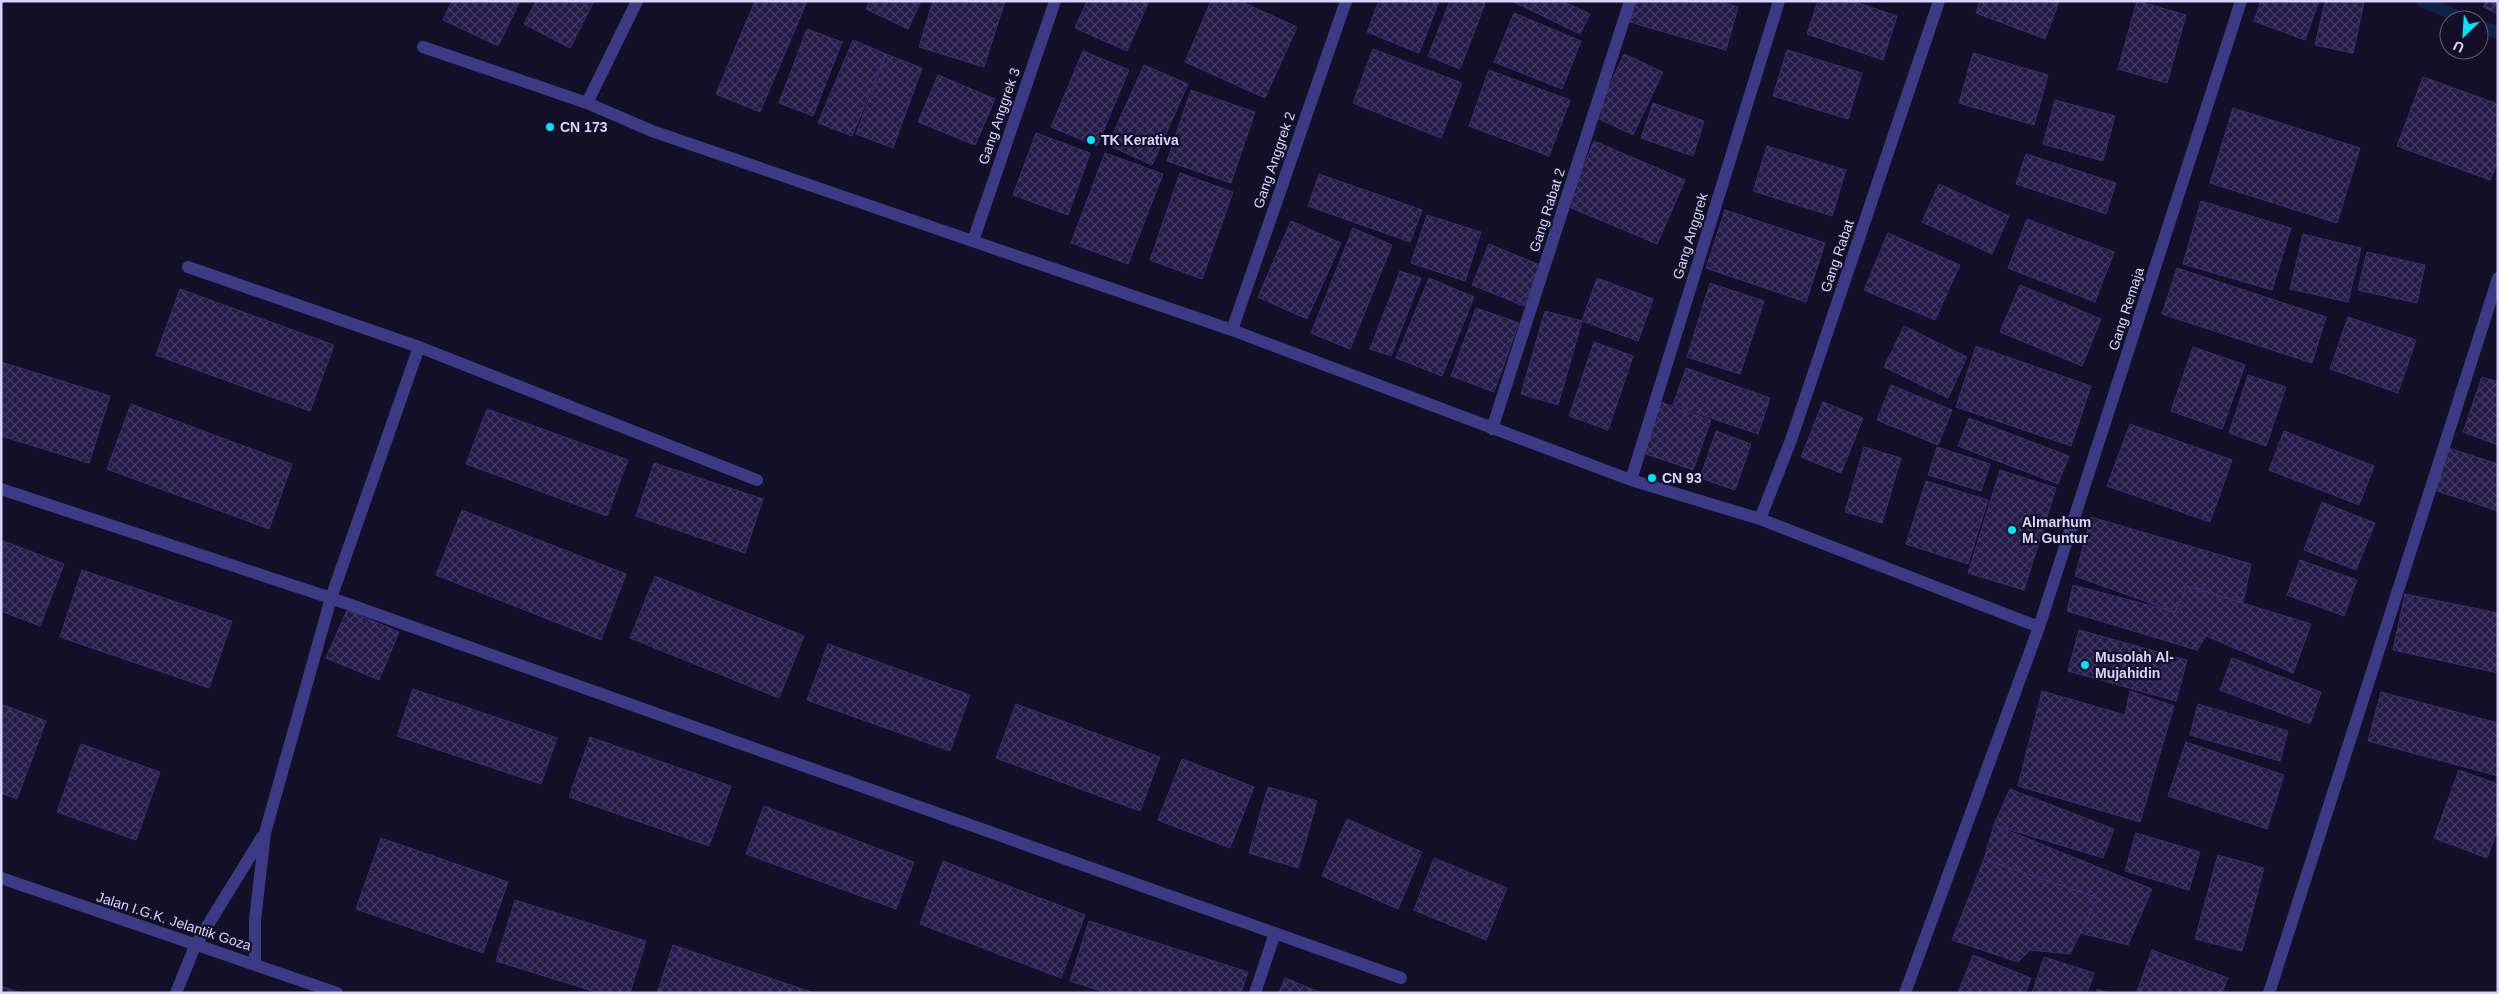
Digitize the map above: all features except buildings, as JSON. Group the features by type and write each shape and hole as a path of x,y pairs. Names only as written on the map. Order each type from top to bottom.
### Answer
{"street":[{"path":"587,103 637,1"},
{"name":"Gang Anggrek 3","path":"973,241 1055,1"},
{"name":"Gang Anggrek 2","path":"1232,330 1346,1"},
{"name":"Gang Rabat 2","path":"1492,428 1630,1"},
{"name":"Gang Anggrek","path":"1631,480 1778,1"},
{"name":"Gang Rabat","path":"1760,520 1794,431 1939,1"},
{"name":"Gang Remaja","path":"1904,993 2039,627 2241,1"},
{"path":"423,47 587,103 652,131 1232,330 1631,480 1760,520 2039,627"},
{"path":"188,267 419,347 757,480"},
{"path":"2269,993 2498,278"},
{"path":"254,964 255,920 265,833 331,598 419,347"},
{"path":"1,489 331,598 1401,978"},
{"path":"176,993 195,946 265,833"},
{"name":"Jalan I.G.K. Jelantik Goza","path":"1,878 195,946 337,993"},
{"path":"1255,993 1275,933"}],"waterway":[{"path":"2422,1 2443,10"},
{"path":"2489,29 2498,33"}],"place":[{"name":"CN 173","path":"550,127"},
{"name":"TK Kerativa","path":"1091,140"},
{"name":"CN 93","path":"1652,478"},
{"name":"Almarhum M. Guntur","path":"2012,530"},
{"name":"Musolah Al- Mujahidin","path":"2085,665"}]}
